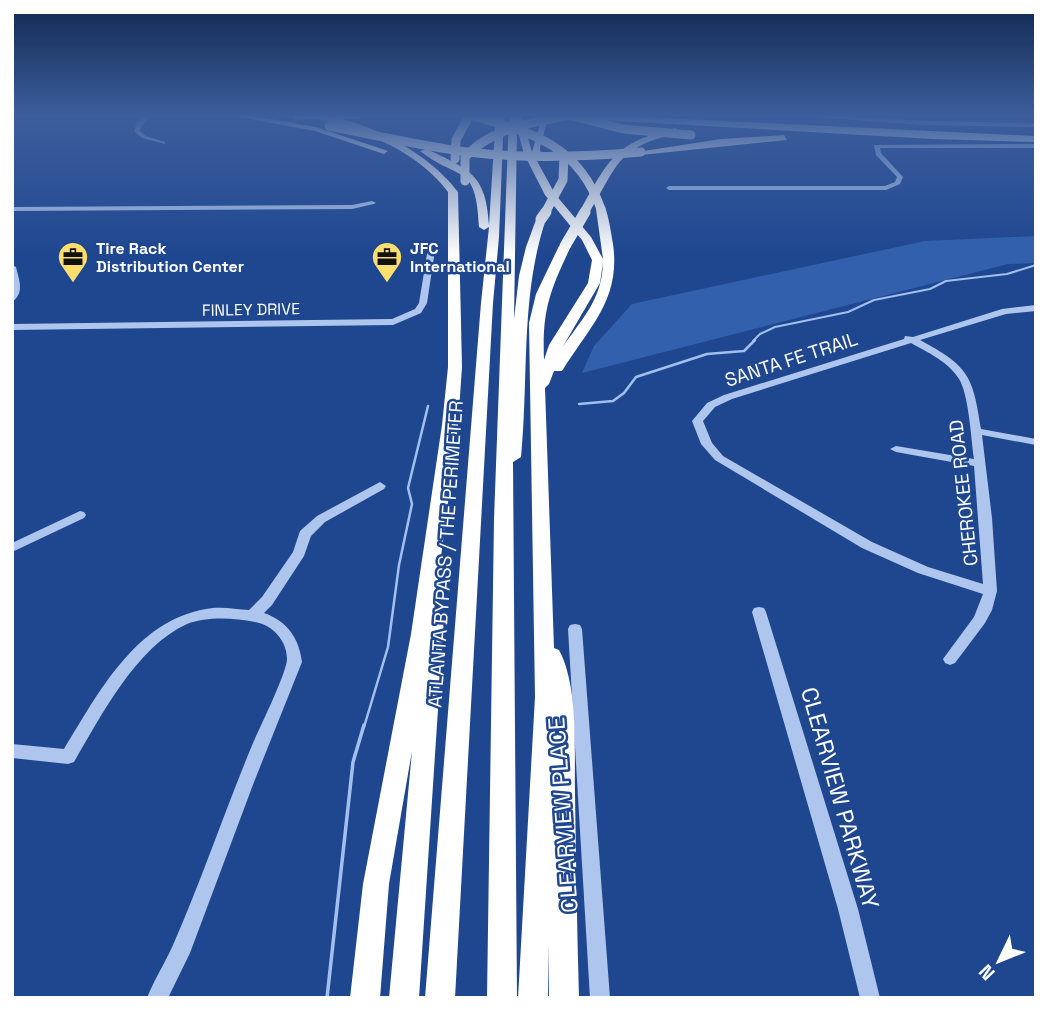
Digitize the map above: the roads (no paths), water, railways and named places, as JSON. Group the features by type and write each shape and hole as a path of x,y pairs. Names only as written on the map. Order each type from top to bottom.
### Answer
{"highway":[{"path":"406,161 429,171 442,181 454,203"},
{"path":"421,161 448,182 453,192 454,368"},
{"path":"440,161 475,179 483,198 487,303"},
{"path":"365,998 376,884 421,634 463,314 467,232 463,185 457,161"},
{"path":"463,185 465,161"},
{"name":"ATLANTA BYPASS / THE PERIMETER","path":"440,998 487,303 504,161"},
{"path":"502,998 503,519 509,161"},
{"path":"533,161 556,205 594,250 598,269 594,283 550,358 537,408"},
{"path":"538,161 541,174"},
{"path":"503,519 517,431 522,314 531,248 541,219 565,179 568,168 566,161"},
{"path":"538,435 545,400 558,364 594,315 609,285 611,260 601,209 595,191 570,161"},
{"path":"533,998 546,697 536,323 542,294 565,246 613,161"},
{"path":"404,998 438,570 440,495"},
{"path":"542,624 559,685 562,734 564,998"}],"street":[{"path":"669,188 878,189 898,183 900,177 885,161"},
{"path":"12,209 352,207 372,203"},
{"name":"FINLEY DRIVE","path":"12,327 393,323 418,312 423,303 432,244"},
{"path":"12,267 17,287 12,299"},
{"name":"SANTA FE TRAIL","path":"990,591 923,570 867,545 719,458 706,444 697,421 702,413 728,397 907,337 1005,311 1036,308"},
{"name":"CHEROKEE ROAD","path":"907,337 943,358 967,380 976,431 990,591 979,622 950,659"},
{"path":"976,431 1036,442"},
{"path":"895,449 980,464"},
{"path":"252,616 267,601 299,553 305,534 321,519 380,486"},
{"path":"12,548 80,515"},
{"name":"CLEARVIEW PARKWAY","path":"759,612 848,909 870,998"},
{"path":"12,751 68,757 107,695 145,645 169,628 203,614 252,616 266,617 288,635 295,651 295,662 245,782 180,953 157,998"},
{"name":"CLEARVIEW PLACE","path":"575,629 600,998"}],"waterway":[{"path":"753,341 760,334 775,327 848,312 874,300 930,289 946,281 1007,274 1036,265"},
{"path":"579,404 613,401 624,393 636,377 707,354 744,351 755,340"},
{"path":"364,727 388,647 399,565 412,504 408,488 428,406"},
{"path":"327,998 353,762 364,725"}],"place":[{"name":"Tire Rack Distribution Center","path":"73,284"},
{"name":"JFC International","path":"387,284"}]}
